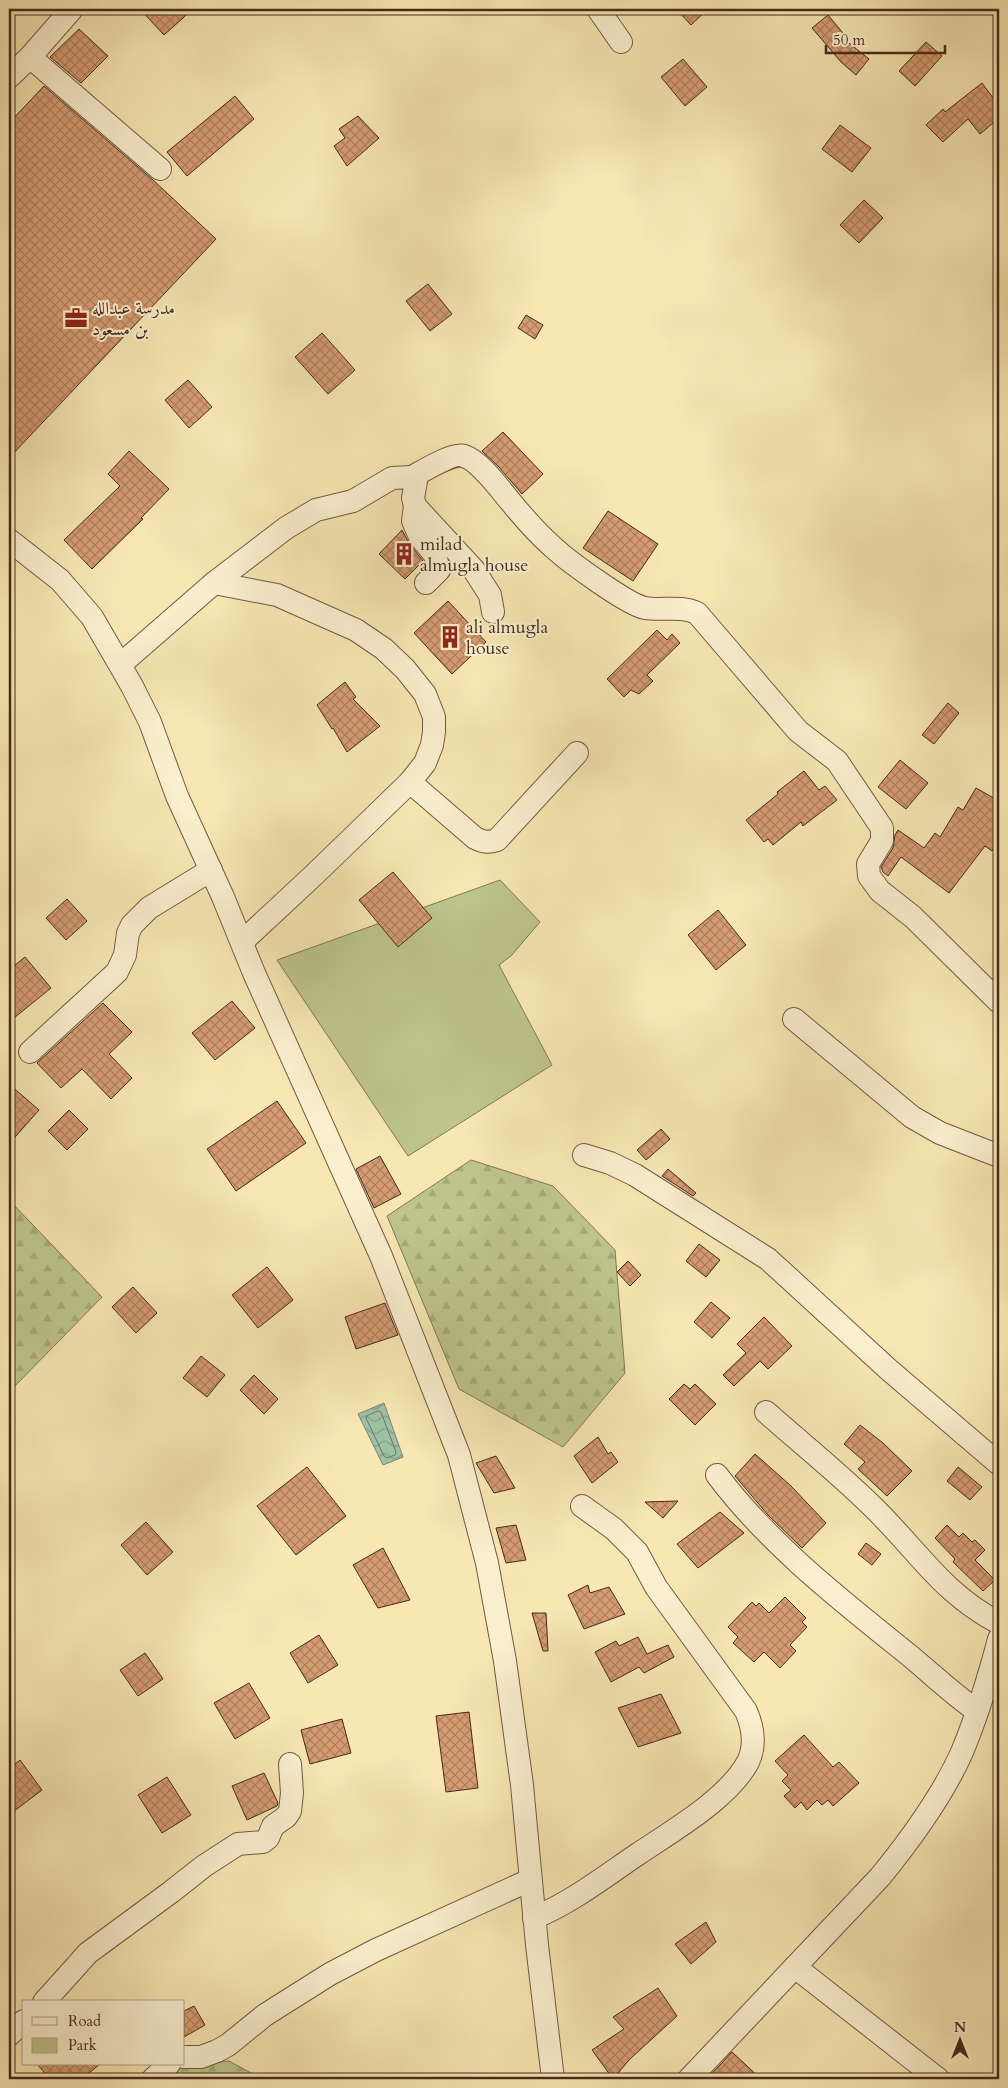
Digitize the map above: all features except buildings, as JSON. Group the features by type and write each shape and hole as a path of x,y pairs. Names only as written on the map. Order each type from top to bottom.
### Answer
{"street":[{"path":"9,77 30,57 72,9"},
{"path":"598,9 621,42"},
{"path":"30,57 160,169"},
{"path":"121,664 214,583 286,528 316,510 354,501 392,478 412,477 449,459 461,455 468,457 490,476 554,548 586,573 638,606 682,608 697,613 798,731 837,761 882,828 882,841 868,864 869,876 880,891 913,917 999,1002"},
{"path":"412,477 416,481 413,498 415,506 413,521 420,537 435,556 439,570 426,583"},
{"path":"415,506 474,570 490,595 493,612"},
{"path":"9,540 60,580 92,617 121,664 150,722 177,796 381,1256 459,1455 488,1563 498,1615 522,1785 534,1918 553,2079"},
{"path":"214,583 277,595 356,630 384,649 405,669 425,694 434,717 432,745 425,763 410,782 242,942"},
{"path":"410,782 474,838 483,842 492,842 503,834 577,753"},
{"path":"30,1052 116,972 125,955 128,933 140,915 211,870"},
{"path":"794,1018 912,1117 940,1133 999,1156"},
{"path":"584,1155 610,1162 635,1175 768,1259 888,1368 999,1464"},
{"path":"766,1412 875,1509 950,1592 978,1612 999,1623"},
{"path":"717,1474 762,1528 822,1586 907,1653 956,1697 977,1711"},
{"path":"534,1918 567,1903 688,1820 734,1782 748,1761 753,1741 752,1724 740,1700 656,1587 636,1552 614,1528 582,1506"},
{"path":"689,2079 880,1877 901,1851 950,1774 961,1752 977,1711 999,1639"},
{"path":"46,2000 88,1952 204,1866 238,1844 263,1842 268,1838 273,1826 286,1817 290,1811 292,1793 290,1764"},
{"path":"185,2057 201,2057 217,2051 228,2045 265,2015 330,1974 376,1950 530,1880"},
{"path":"794,1967 938,2079"},
{"path":"9,2035 22,2023"},
{"path":"152,2079 167,2066"}],"green space":[{"path":"500,880 540,922 511,956 499,965 552,1065 408,1156 277,960"},
{"path":"471,1160 553,1186 615,1250 625,1373 563,1447 459,1389 387,1216"},
{"path":"9,1200 102,1297 9,1392"},
{"path":"229,2061 251,2073 256,2079 173,2079 178,2066"}],"water":[{"path":"384,1403 403,1457 383,1465 358,1414"}],"place":[{"name":"مدرسة عبدالله بن مسعود","path":"76,318"},
{"name":"milad almugla house","path":"404,554"},
{"name":"ali almugla house","path":"450,637"}]}
